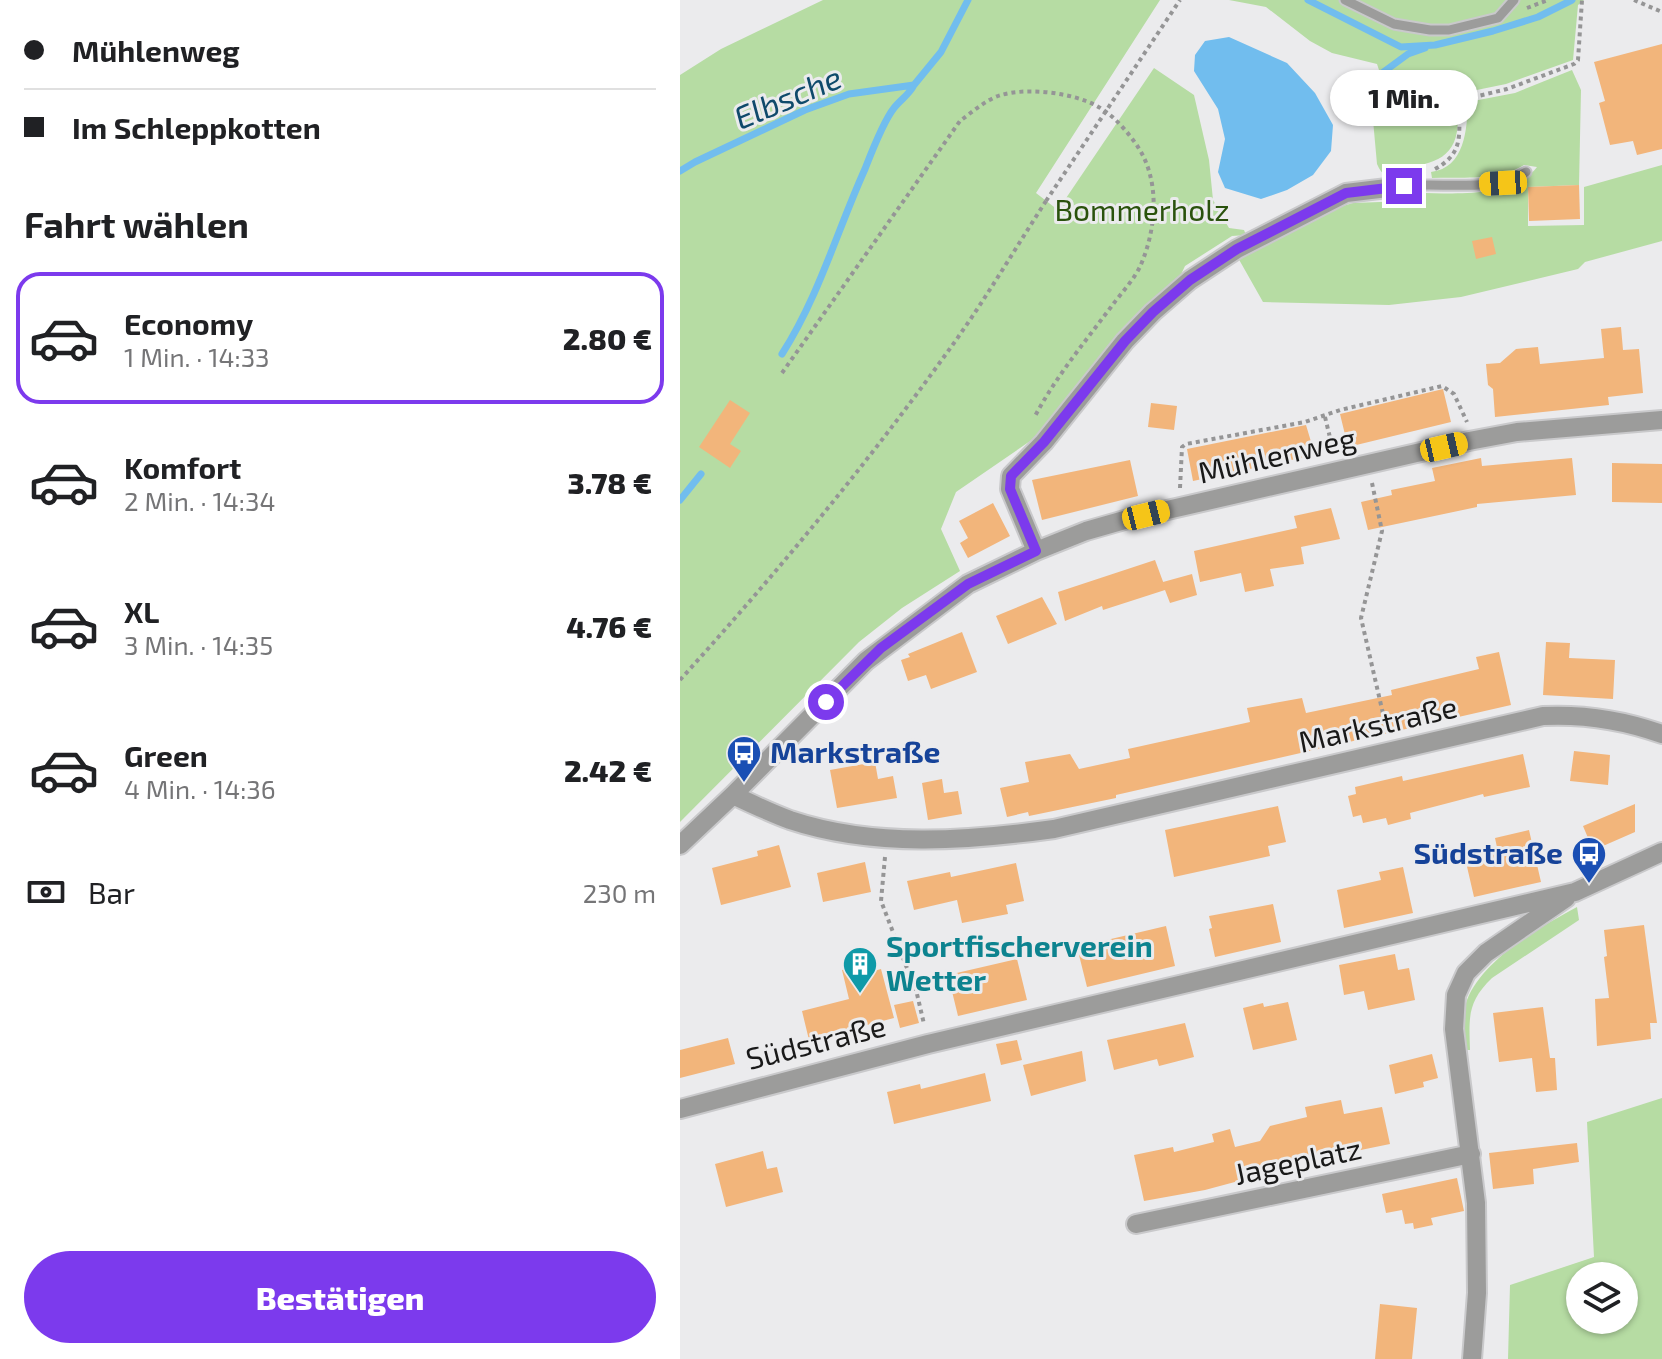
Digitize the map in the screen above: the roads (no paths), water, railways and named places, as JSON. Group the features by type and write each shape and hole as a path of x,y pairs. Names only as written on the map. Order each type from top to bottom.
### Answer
{"street":[{"path":"1036,551 1010,489 1011,476 1044,442 1125,341 1153,312 1210,265 1334,199 1360,190 1404,186"},
{"name":"Mühlenweg","path":"680,845 881,648 968,584 1036,551 1086,531 1179,507 1475,440 1517,432 1662,420"},
{"name":"Markstraße","path":"733,795 790,820 845,834 886,838 978,838 1054,829 1543,716 1607,719 1662,734"},
{"name":"Südstraße","path":"680,1109 928,1044 1575,892 1662,852"},
{"path":"1472,1359 1477,1249 1471,1154 1454,1029 1459,986 1466,973 1486,953 1575,892"},
{"name":"Jageplatz","path":"1136,1224 1471,1154"}],"lane":[{"path":"1345,0 1394,24 1430,30 1449,30 1498,18 1514,0"},
{"path":"1404,186 1503,183 1526,172"}],"water":[{"path":"1229,37 1287,63 1315,93 1333,125 1331,151 1313,175 1287,190 1261,199 1225,188 1218,172 1225,139 1218,109 1194,71 1195,55 1205,41"}],"waterway":[{"name":"Elbsche","path":"680,171 805,110 849,94 914,85 941,52 968,0"},
{"name":"Elbsche","path":"1308,0 1401,47 1435,45 1493,31 1538,17 1572,0"},
{"path":"1363,87 1408,54 1425,48"},
{"path":"782,354 817,286 882,129 894,108 914,85"},
{"path":"680,500 701,474"}],"place":[{"name":"Markstraße","path":"744,784"},
{"name":"Südstraße","path":"1589,885"},
{"name":"Sportfischerverein Wetter","path":"860,995"}],"park label":[{"name":"Bommerholz","path":"1142,211"}]}
